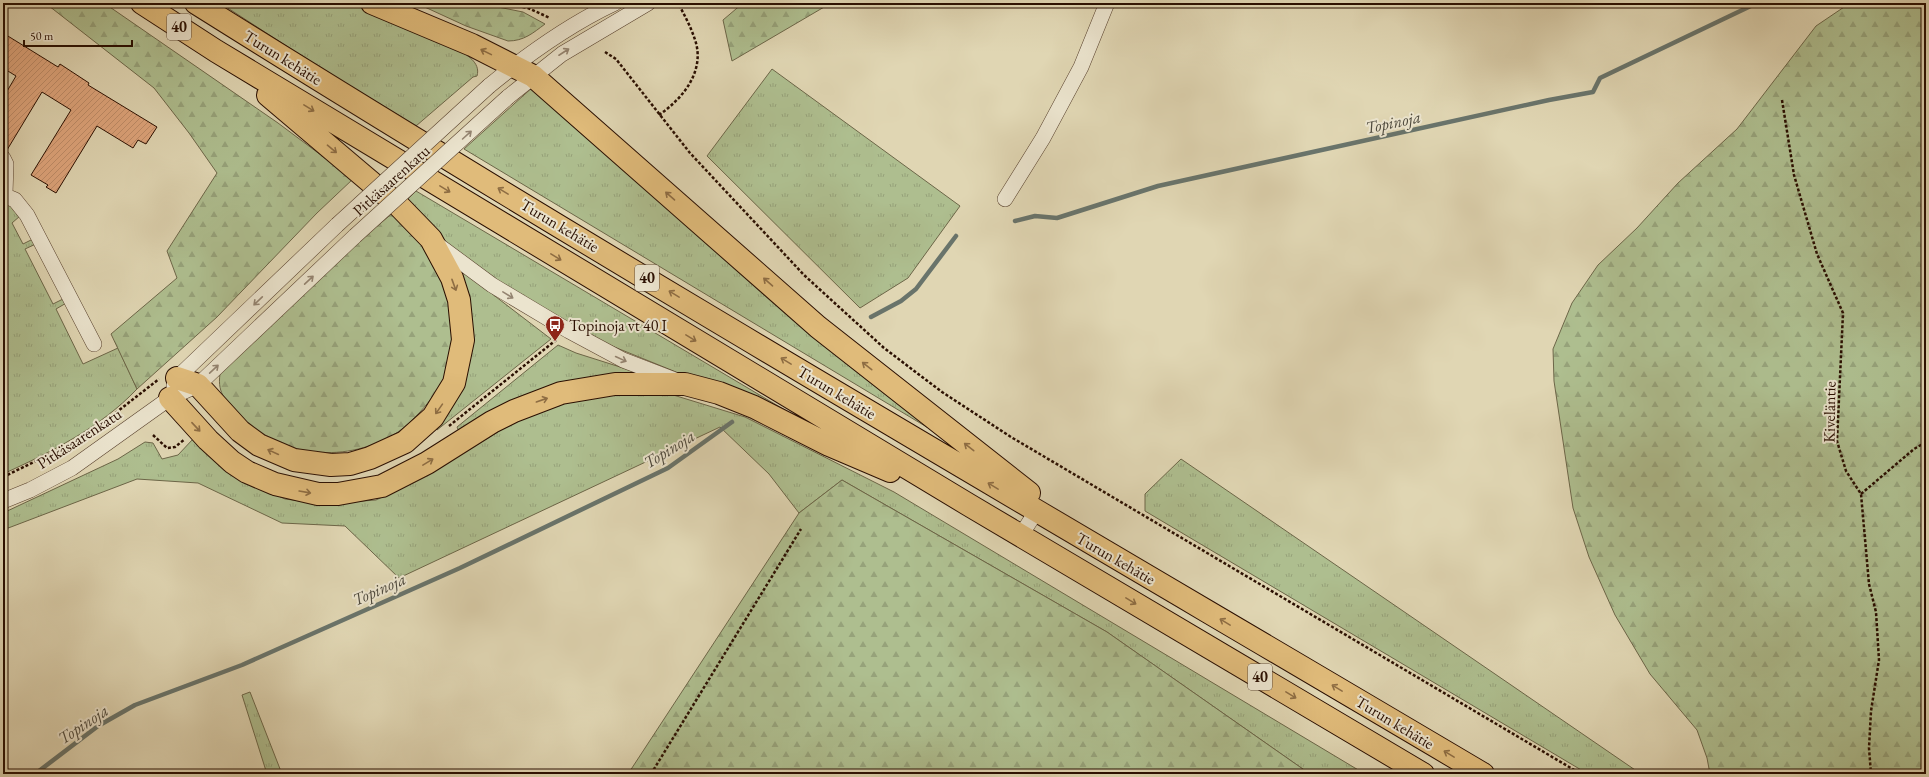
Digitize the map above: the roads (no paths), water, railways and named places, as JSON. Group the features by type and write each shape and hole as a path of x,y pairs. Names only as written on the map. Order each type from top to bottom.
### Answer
{"highway":[{"name":"Turun kehätie","path":"142,3 216,51 969,505 1423,774"},
{"name":"Turun kehätie","path":"196,3 355,103 1036,512 1483,774"},
{"path":"372,3 472,45 533,76 824,331 1099,548"},
{"path":"170,384 198,384 248,438 268,450 294,460 331,465 350,464 370,458 405,442 432,418 454,383 463,340 460,300 452,278 431,239 399,206 216,51"},
{"path":"170,384 208,440 232,462 247,472 275,484 318,494 338,494 382,486 427,463 492,422 561,393 615,384 685,384 719,393 754,407 829,445 969,505"}],"street":[{"name":"Pitkäsaarenkatu","path":"3,501 30,490 72,468 170,384 337,226 489,86 514,66 573,24 614,3"},
{"name":"Pitkäsaarenkatu","path":"198,384 356,236 533,76 562,54 648,3"},
{"path":"1005,199 1043,138 1081,67 1107,3"},
{"path":"3,158 6,164 4,195 14,200 27,215 94,344"},
{"path":"431,239 492,285 562,327 624,360 685,384"},
{"path":"1021,535 1036,512"}],"waterway":[{"name":"Topinoja","path":"1015,221 1035,216 1057,218 1158,186 1549,100 1593,92 1600,78 1757,3"},
{"name":"Topinoja","path":"871,317 901,301 916,289 956,236"},
{"name":"Topinoja","path":"35,774 98,726 135,705 242,665 460,568 668,468 732,422"}],"place":[{"name":"Topinoja vt 40 I","path":"555,342"}]}
